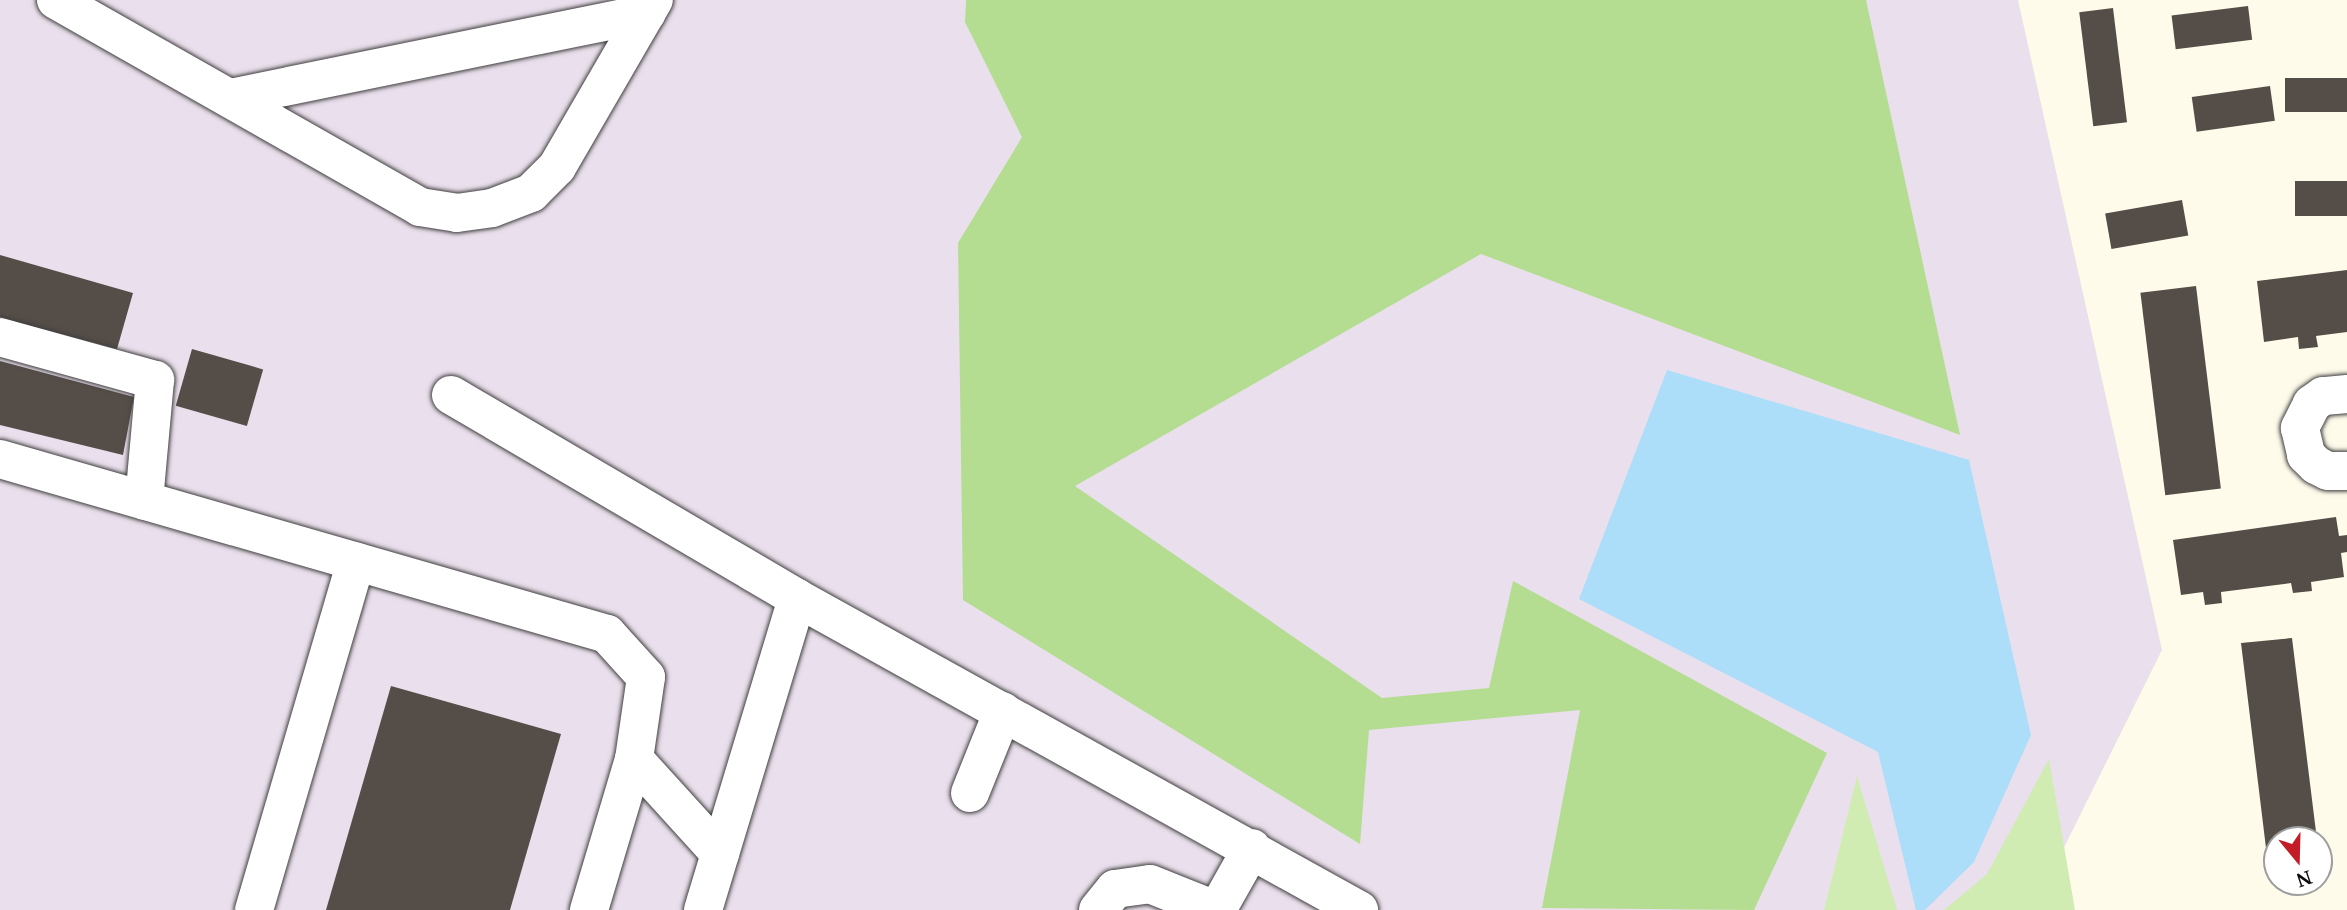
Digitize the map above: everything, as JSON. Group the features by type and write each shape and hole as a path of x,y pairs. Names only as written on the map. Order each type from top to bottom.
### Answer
{"street":[{"path":"56,0 420,206 457,213 492,208 531,193 557,167 650,7"},
{"path":"230,98 650,7"},
{"path":"0,337 155,380 144,500"},
{"path":"2347,394 2323,396 2312,404 2300,428 2306,455 2316,465 2328,471 2347,471"},
{"path":"451,395 797,598 1252,848 1359,910"},
{"path":"0,459 607,634 646,677 634,759 589,910"},
{"path":"254,910 356,562"},
{"path":"703,910 797,598"},
{"path":"970,793 1003,711"},
{"path":"634,759 720,855"},
{"path":"1098,910 1115,889 1150,884 1216,910 1252,848"}],"shaded area":[{"path":"0,0 2018,0 2162,650 2033,910 0,910"}],"green space":[{"path":"966,0 1866,0 1960,435 1481,254 1075,486 1382,698 1489,688 1513,581 1827,753 1754,910 1542,908 1580,710 1369,730 1360,844 963,600 958,243 1022,137 965,22"},
{"path":"2049,759 2075,910 1944,910 1987,874"},
{"path":"1857,776 1897,910 1824,910"}],"water":[{"path":"1667,370 1969,460 2031,735 1974,862 1925,910 1916,910 1878,752 1579,599"}],"building":[{"path":"2248,6 2252,40 2176,49 2172,15"},
{"path":"2113,8 2127,122 2093,126 2079,12"},
{"path":"2285,78 2347,78 2347,112 2285,112"},
{"path":"2270,86 2275,121 2197,132 2192,97"},
{"path":"2295,181 2347,181 2347,216 2295,216"},
{"path":"2182,200 2188,235 2111,249 2105,214"},
{"path":"0,255 133,293 117,349 0,318"},
{"path":"2347,270 2347,332 2316,336 2318,347 2299,349 2298,337 2264,342 2257,281"},
{"path":"2196,286 2221,488 2165,495 2140,293"},
{"path":"192,349 263,369 247,426 176,406"},
{"path":"0,361 134,397 123,455 0,425"},
{"path":"2336,517 2339,536 2347,535 2347,552 2341,553 2344,577 2311,582 2312,591 2293,593 2291,583 2221,592 2222,603 2205,605 2203,592 2181,595 2173,540"},
{"path":"2292,638 2315,826 2263,826 2241,643"},
{"path":"391,686 561,734 510,910 326,910"}]}
